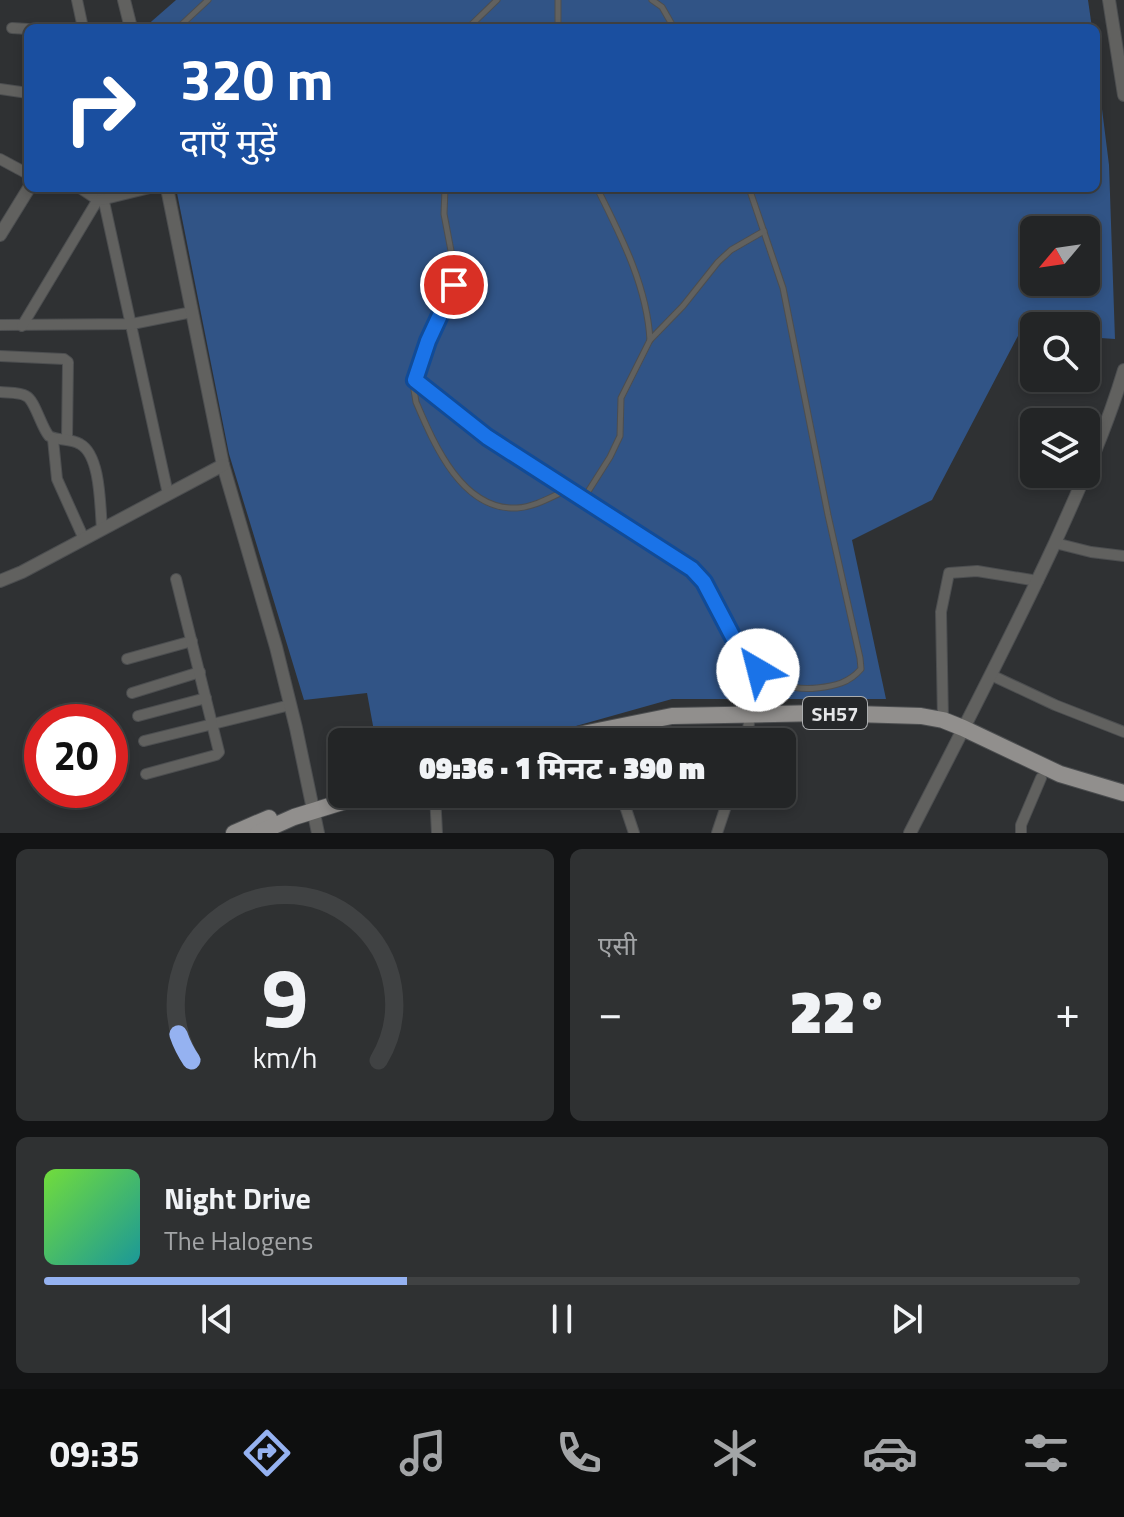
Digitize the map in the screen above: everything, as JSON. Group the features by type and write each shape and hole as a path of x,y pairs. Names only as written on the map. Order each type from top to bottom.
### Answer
{"main road":[{"name":"SH57","path":"612,728 672,716 877,713 943,720 1041,778 1098,793 1124,793"},
{"name":"SH57","path":"658,728 677,724 878,721 922,725 961,733 1124,804"},
{"path":"258,833 328,798"},
{"path":"234,833 328,802"}],"street":[{"path":"77,0 82,24"},
{"path":"124,0 130,24"},
{"path":"1109,0 1123,88"},
{"path":"12,28 24,29"},
{"path":"0,89 24,92"},
{"path":"0,159 24,172"},
{"path":"0,235 27,192"},
{"path":"22,326 101,196 126,192"},
{"path":"168,192 223,465 290,705 318,833"},
{"path":"101,196 168,494"},
{"path":"0,325 132,324 192,312"},
{"path":"0,356 64,359 68,362 67,439"},
{"path":"910,833 1038,581 1098,448 1124,373"},
{"path":"0,392 29,397 43,429 53,439 57,479 84,539"},
{"path":"53,439 67,439 81,444 92,458 96,469 102,529"},
{"path":"0,581 223,465"},
{"path":"1055,543 1124,556"},
{"path":"943,720 941,612 949,573 977,571 1038,581"},
{"path":"146,774 216,755 219,749 176,579"},
{"path":"127,659 192,641"},
{"path":"132,693 200,672"},
{"path":"991,675 1124,732"},
{"path":"138,716 206,698"},
{"path":"144,741 290,705"},
{"path":"748,728 749,723"},
{"path":"1021,833 1021,825 1041,778"},
{"path":"436,808 437,833"},
{"path":"626,808 634,833"},
{"path":"717,833 725,808"}],"lane":[{"path":"182,24 208,0"},
{"path":"472,24 497,0"},
{"path":"558,0 558,24"},
{"path":"652,0 662,7 672,24"},
{"path":"445,192 444,214 456,277 418,365 416,402 466,489 504,508 520,508 569,489"},
{"path":"599,192 641,289 650,340"},
{"path":"415,380 487,437 692,569 704,582 736,643 758,670 770,679 791,687 814,689 853,679 861,669 783,288 750,192"},
{"path":"584,498 620,436 621,398 650,340 724,256 764,231"}],"shaded area":[{"path":"176,0 1088,0 1091,24 149,24"},
{"path":"1100,93 1109,165 1115,339 1100,338 1100,312 1020,312 1020,332 932,500 852,540 886,699 672,699 576,726 557,728 373,728 367,693 304,700 229,454 177,192 1100,192"}],"route":[{"path":"454,285 418,365 415,380 487,437 692,569 704,582 736,643 758,670"}]}
